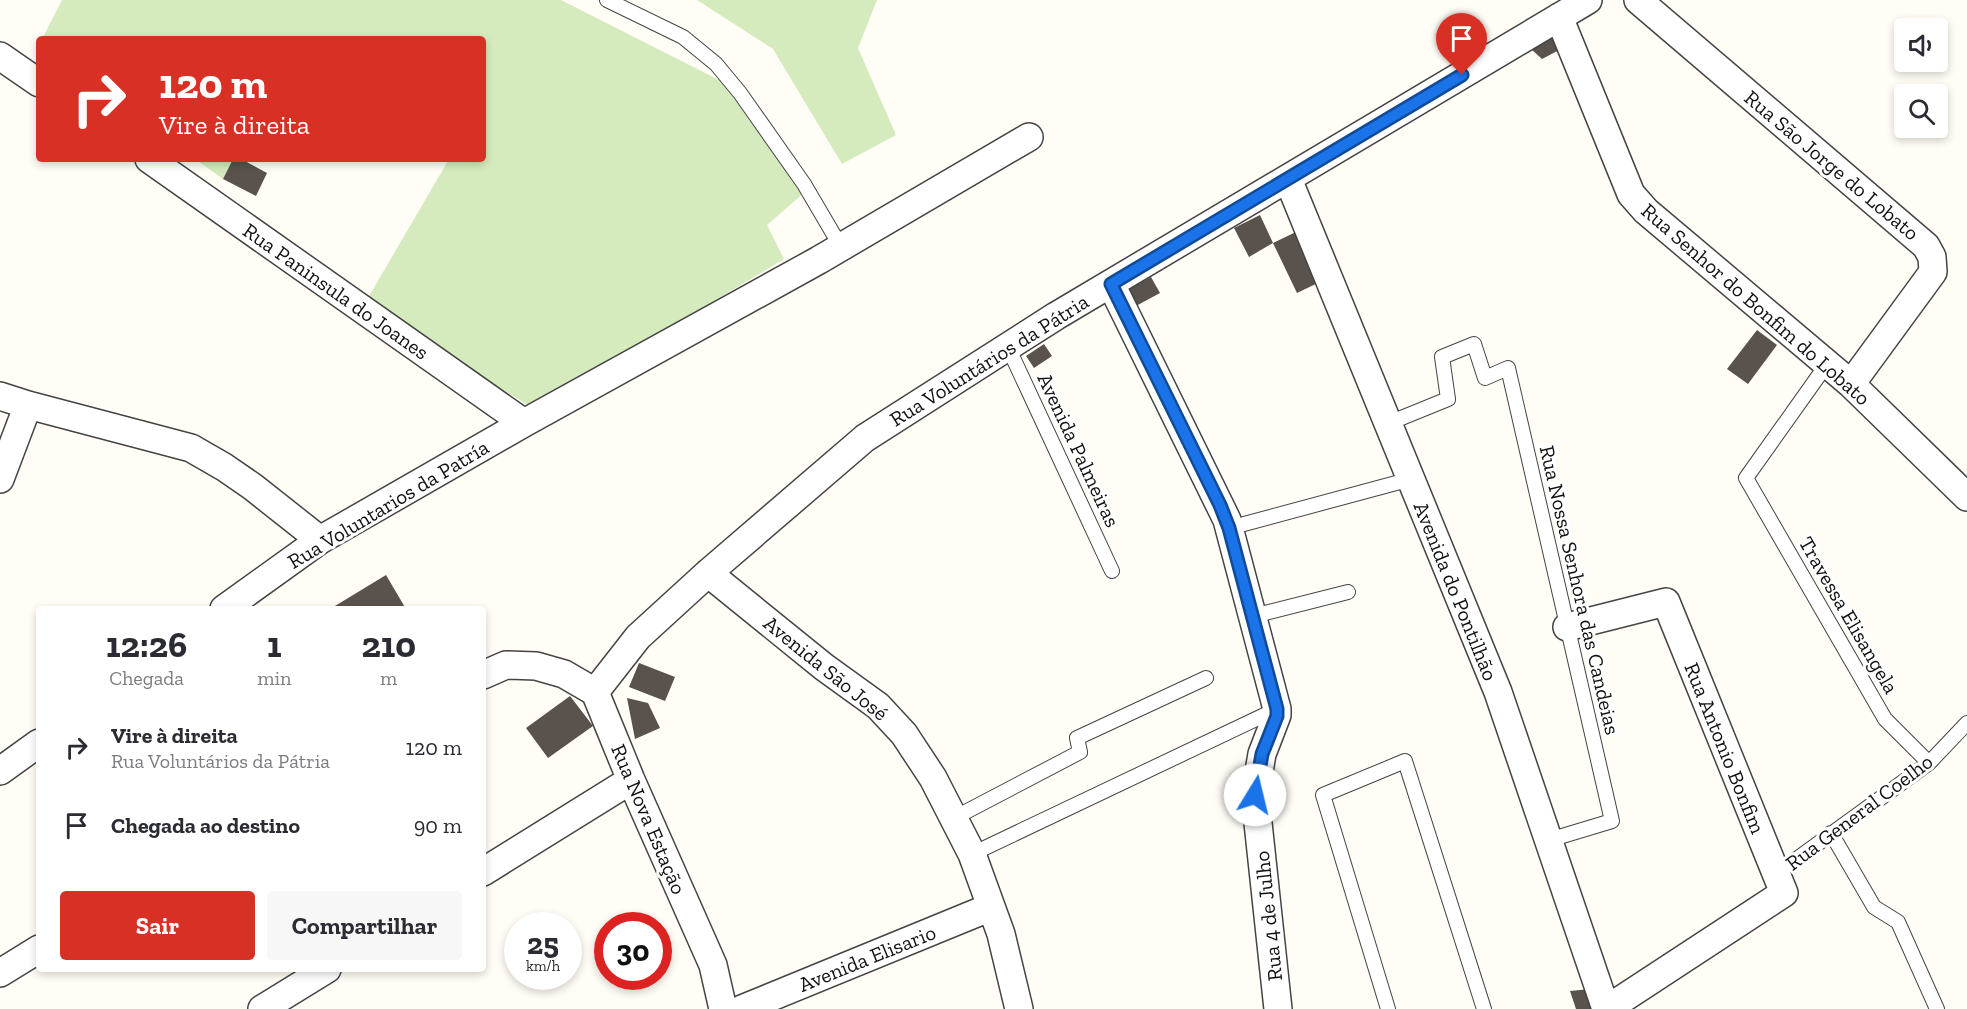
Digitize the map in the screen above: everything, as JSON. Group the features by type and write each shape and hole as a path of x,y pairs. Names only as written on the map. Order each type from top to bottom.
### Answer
{"street":[{"name":"Rua Voluntários da Pátria","path":"595,692 638,637 708,573 866,438 1111,284 1588,0"},
{"name":"Rua São Jorge do Lobato","path":"1638,0 1930,251 1933,272 1851,384"},
{"name":"Rua Senhor do Bonfim do Lobato","path":"1559,17 1631,194 1646,211 1851,384 1967,497"},
{"path":"0,56 36,81"},
{"path":"524,423 842,246 1029,137"},
{"name":"Rua Paninsula do Joanes","path":"152,162 524,423"},
{"name":"Avenida do Pontilhão","path":"1288,179 1494,683 1606,1009"},
{"path":"1111,284 1220,505 1229,528 1277,709"},
{"path":"0,396 191,448 253,487 320,540"},
{"path":"0,479 28,405"},
{"name":"Rua Voluntarios da Patría","path":"228,606 320,540 524,423"},
{"name":"Avenida São José","path":"708,573 824,667 878,706 904,734 933,778 972,854 1001,934 1019,1009"},
{"name":"Rua Antonio Bonfim","path":"1567,627 1666,602 1780,884"},
{"path":"486,674 506,665 536,666 564,674 595,692"},
{"name":"Rua Nova Estação","path":"595,692 631,780 713,965 723,1009"},
{"name":"Rua 4 de Julho","path":"1277,709 1277,716 1262,754 1255,795 1278,1009"},
{"path":"0,771 36,745"},
{"path":"486,870 631,780"},
{"name":"Rua General Coelho","path":"1606,1009 1780,884"},
{"name":"Avenida Elisario","path":"742,1009 992,907"},
{"path":"0,974 36,951"},
{"path":"262,1009 322,972"}],"lane":[{"path":"607,0 682,37 716,64 740,93 797,175 842,246"},
{"name":"Rua Nossa Senhora das Candeias","path":"1389,423 1448,399 1442,357 1474,344 1485,378 1508,369 1612,821 1549,840"},
{"name":"Avenida Palmeiras","path":"1008,347 1112,571"},
{"name":"Travessa Elisangela","path":"1827,364 1746,477 1885,720 1929,763"},
{"path":"1229,528 1411,478"},
{"path":"1252,616 1348,592"},
{"path":"954,818 1080,752 1077,738 1206,678"},
{"path":"972,854 1277,709"},
{"name":"Rua General Coelho","path":"1780,884 1831,833 1929,763 1967,723"},
{"path":"1388,1009 1323,795 1405,761 1484,1009"},
{"path":"1831,833 1874,907 1898,922 1937,1009"}],"green space":[{"path":"62,0 561,0 721,81 805,192 767,225 784,259 534,409 365,303 447,162 486,162 486,36 44,36"},
{"path":"697,0 877,0 858,48 896,135 842,164 773,49"},
{"path":"199,162 232,162 223,179"}],"building":[{"path":"1561,33 1567,46 1542,59 1531,49"},
{"path":"232,162 247,162 267,173 256,196 223,179"},
{"path":"1260,215 1273,243 1249,257 1234,228"},
{"path":"1298,231 1322,281 1297,293 1273,243"},
{"path":"1151,277 1160,293 1136,306 1127,290"},
{"path":"1757,330 1777,345 1748,384 1727,369"},
{"path":"1044,344 1052,356 1034,368 1026,356"},
{"path":"386,575 404,606 335,606"},
{"path":"639,663 675,677 665,701 629,687"},
{"path":"570,696 593,726 548,758 526,728"},
{"path":"627,698 648,703 660,728 635,739"},
{"path":"1590,989 1596,1009 1576,1009 1570,991"}],"route":[{"path":"1255,795 1262,754 1277,716 1277,709 1229,528 1220,505 1111,284 1462,75"}]}
